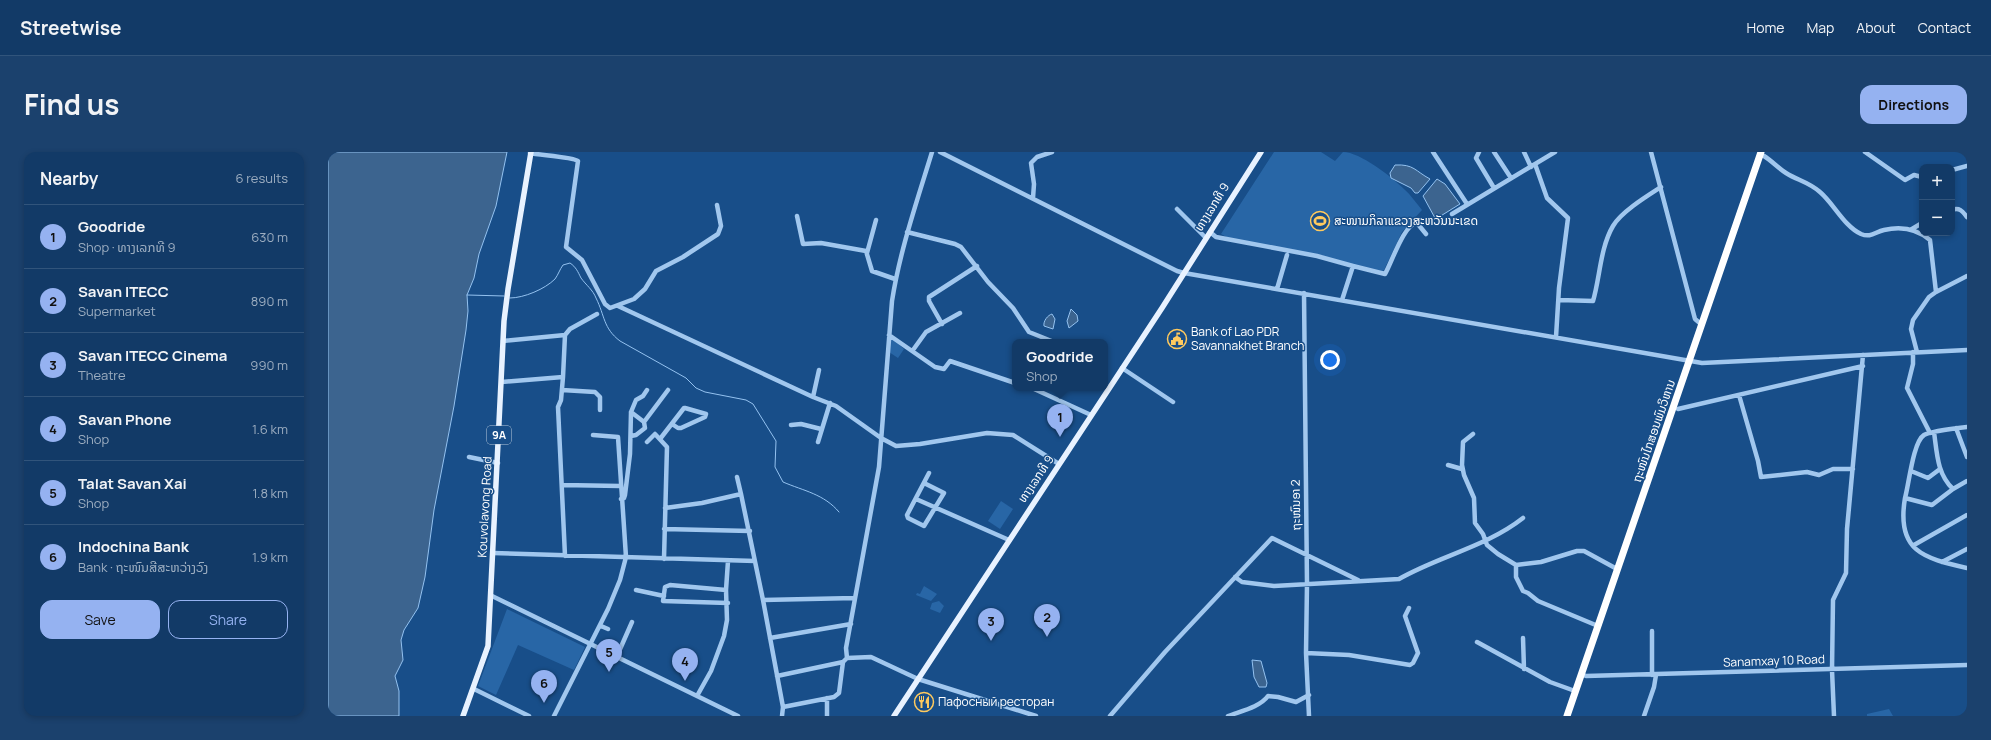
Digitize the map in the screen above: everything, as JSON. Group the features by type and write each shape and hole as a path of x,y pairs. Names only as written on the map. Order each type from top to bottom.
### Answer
{"highway":[{"name":"ຖະໜົນໄກສອນພົມວິຫານ","path":"1567,716 1678,409 1702,325 1764,153"},
{"name":"ຖະໜົນໄກສອນພົມວິຫານ","path":"1572,716 1598,626 1617,569 1692,361 1764,153"}],"main road":[{"name":"ທາງເລກທີ 9","path":"1108,386 1122,368 1261,152"},
{"name":"Kouvolavong Road","path":"463,716 474,689 488,646 492,596 503,341 508,289 530,153"},
{"name":"ທາງເລກທີ 9","path":"894,716 1091,415 1105,391"}],"street":[{"path":"783,707 838,696 879,467 889,335 895,279 907,232 932,152"},
{"path":"940,152 1177,271 1692,361 1712,363 1967,350"},
{"path":"1033,198 1034,184 1031,163 1038,157 1052,152"},
{"path":"1433,152 1467,204"},
{"path":"1479,152 1476,158 1494,188"},
{"path":"1494,152 1511,178"},
{"path":"1524,152 1533,165 1547,198 1568,218 1559,288 1560,300 1556,337"},
{"path":"1452,214 1556,152"},
{"path":"1651,152 1695,319 1702,325"},
{"path":"1865,152 1905,180 1914,175 1919,176"},
{"path":"530,153 577,159 566,247 582,260 607,307 610,308 634,300 656,271 689,254 718,234 721,226 717,205"},
{"path":"1764,153 1783,172 1813,186 1828,199 1851,226 1860,233 1870,236 1884,230 1912,229 1919,225"},
{"path":"1955,169 1967,166"},
{"path":"1560,300 1593,301 1612,226 1628,211 1661,187"},
{"path":"1955,208 1962,210 1967,217"},
{"path":"1177,209 1206,238"},
{"path":"797,216 803,244 821,243 867,253"},
{"path":"876,220 867,253 872,271 895,279"},
{"path":"1210,232 1216,237 1317,256 1385,274 1404,234 1412,224 1417,223 1426,234"},
{"path":"1912,229 1930,240 1936,292"},
{"path":"907,232 958,245 977,266 988,282 1013,308 1029,332 1046,339"},
{"path":"1277,289 1287,254"},
{"path":"942,324 929,301 930,297 977,266"},
{"path":"1342,300 1352,266"},
{"path":"1953,489 1940,469 1932,432 1907,388 1915,352 1911,329 1913,320 1929,297 1967,276"},
{"name":"ຖະໜົນອາ 2","path":"1304,293 1307,554 1306,653 1309,716"},
{"path":"618,306 812,397 830,403 881,438 896,446 987,433 1006,433 1013,435 1059,464"},
{"path":"913,350 926,332 960,313"},
{"path":"565,556 558,407 562,400 565,335 570,329 597,314"},
{"path":"503,341 565,335"},
{"path":"889,335 913,350 930,365 942,369 950,361 1012,382"},
{"path":"1834,716 1832,670 1833,600 1846,573 1847,529 1863,355"},
{"path":"1678,409 1863,366"},
{"path":"1122,368 1173,402"},
{"path":"812,397 818,370"},
{"path":"502,382 562,377"},
{"path":"562,390 595,392 600,397 600,410"},
{"path":"621,499 624,498 625,495 631,436 631,412 636,400 643,396 647,390"},
{"path":"631,436 636,435 644,428 644,422 668,390"},
{"path":"1039,391 1091,415"},
{"path":"1739,395 1758,460 1761,476 1807,472 1819,476 1833,469 1853,469"},
{"path":"818,442 830,403"},
{"path":"660,439 672,424 685,408 706,415 681,428 678,428 672,424"},
{"path":"631,412 644,422"},
{"path":"791,425 801,424 821,429"},
{"path":"1967,427 1932,432 1923,436 1919,441 1902,511 1906,536 1921,554 1942,562 1967,568"},
{"path":"1956,428 1967,457"},
{"path":"554,716 601,626 620,580 626,557 620,486 618,437 593,434"},
{"path":"647,442 655,434 667,447 664,559"},
{"path":"1473,434 1463,442 1462,469 1474,498 1475,523 1483,534 1487,545 1516,565 1541,562 1577,551 1584,551 1617,569"},
{"path":"469,457 498,463"},
{"path":"1448,465 1462,469"},
{"path":"1911,471 1928,478 1940,469"},
{"path":"924,483 944,493 934,507 924,526 908,518 907,515 929,473"},
{"path":"737,477 750,531 763,600 783,707 782,716"},
{"path":"1904,498 1932,505 1953,489 1967,481"},
{"path":"562,485 620,486"},
{"path":"665,508 702,503 741,494"},
{"path":"916,499 1008,540"},
{"path":"1914,545 1967,515"},
{"path":"1235,577 1242,582 1274,586 1358,580 1399,579 1414,570 1486,541 1509,529 1523,518"},
{"path":"664,529 750,531"},
{"path":"1110,716 1164,653 1272,538 1358,580"},
{"path":"1942,562 1967,549"},
{"path":"493,553 755,561"},
{"path":"697,696 711,671 724,636 728,602 726,590 728,561"},
{"path":"1516,565 1516,577 1523,591 1538,601 1598,626"},
{"path":"726,590 670,585 665,588 664,596 665,602 728,602"},
{"path":"636,590 664,596"},
{"path":"492,596 738,716"},
{"path":"763,600 855,598"},
{"path":"1306,653 1349,655 1410,665 1413,663 1418,653 1417,646 1405,616 1409,608"},
{"path":"616,656 632,622"},
{"path":"770,638 851,624"},
{"path":"601,626 608,629"},
{"path":"1644,716 1654,687 1652,631"},
{"path":"1523,638 1524,669"},
{"path":"1477,642 1524,669 1550,682 1575,691"},
{"path":"777,676 845,660 871,657 918,679 1036,716"},
{"name":"Sanamxay 10 Road","path":"1583,675 1654,675 1967,665"},
{"path":"474,689 529,716"},
{"path":"1228,716 1254,706 1265,700 1268,696 1296,702 1309,695"},
{"path":"827,698 827,716"}],"shaded area":[{"path":"328,152 507,152 496,206 479,254 474,278 467,295 468,311 466,330 454,406 434,510 425,577 418,608 404,630 401,640 403,660 395,676 399,691 399,716 328,716"},
{"name":"ສະໜາມກິລາແຂວງສະຫວັນນະເຂດ","path":"1274,152 1321,152 1335,161 1343,152 1350,153 1375,166 1392,178 1409,194 1422,210 1402,232 1384,270 1381,272 1230,239 1221,234"},
{"path":"1395,165 1410,167 1430,179 1418,193 1415,193 1411,188 1391,178 1390,173"},
{"path":"1437,179 1445,184 1460,204 1435,218 1423,196"},
{"path":"1071,309 1077,315 1078,321 1069,328 1067,321"},
{"path":"1052,314 1055,319 1053,329 1044,326 1046,318"},
{"path":"892,338 904,349 898,358 889,352 889,339"},
{"path":"1001,501 1013,509 1000,529 988,521"},
{"path":"924,586 937,594 931,601 916,595 917,593 920,594"},
{"path":"939,601 944,606 940,613 930,609 932,603"},
{"path":"507,609 585,647 574,670 518,645 496,695 478,686"},
{"path":"1252,660 1261,661 1267,683 1266,687 1259,687 1254,677"},
{"path":"1889,709 1893,716 1867,716 1867,714"}],"waterway":[{"path":"510,298 528,295 546,286 555,279 563,265 570,263 593,292 607,326 614,336 620,341 686,378 696,388 705,392 746,400 753,404 776,441 775,467 783,482 820,497 839,512"},
{"path":"467,295 504,296"}],"place":[{"name":"ສະໜາມກິລາແຂວງສະຫວັນນະເຂດ","path":"1320,221"},
{"name":"Bank of Lao PDR Savannakhet Branch","path":"1177,339"},
{"name":"Goodride","path":"1060,437"},
{"name":"Savan ITECC","path":"1047,637"},
{"name":"Savan ITECC Cinema","path":"991,641"},
{"name":"Talat Savan Xai","path":"609,672"},
{"name":"Savan Phone","path":"685,681"},
{"name":"Пафосный ресторан","path":"924,702"},
{"name":"Indochina Bank","path":"544,703"}]}
